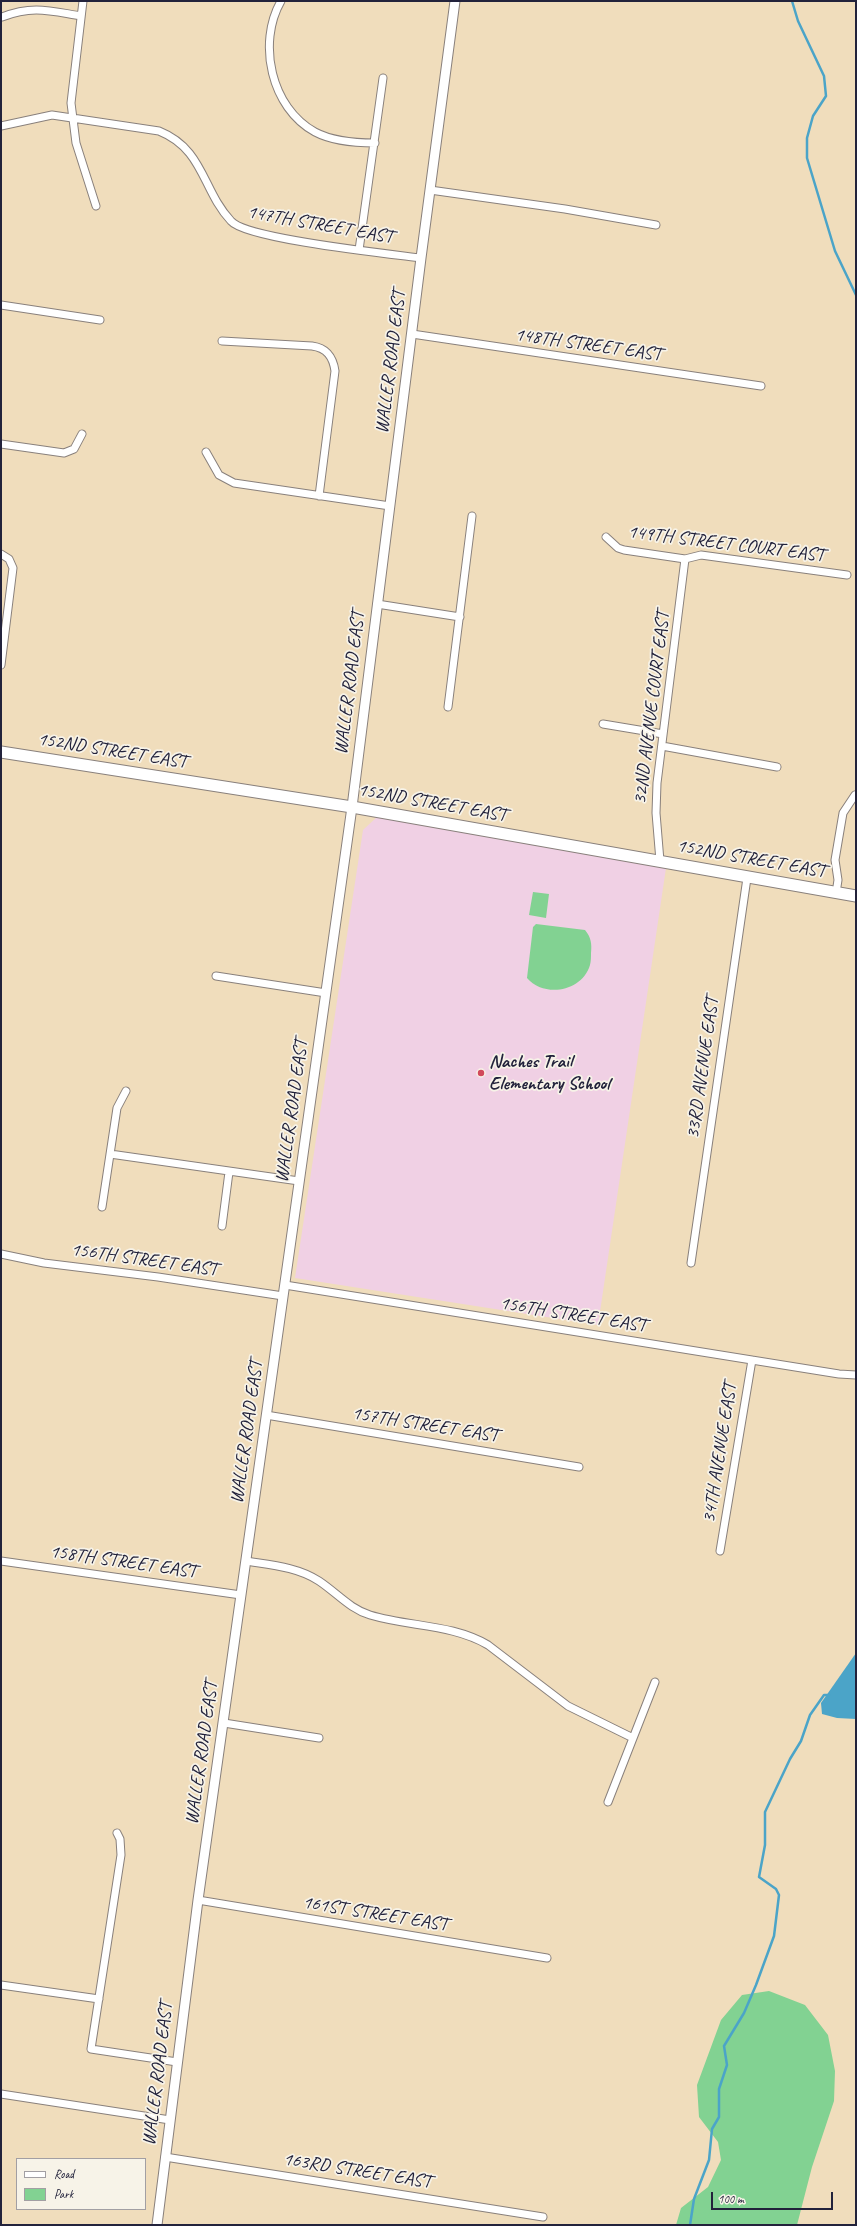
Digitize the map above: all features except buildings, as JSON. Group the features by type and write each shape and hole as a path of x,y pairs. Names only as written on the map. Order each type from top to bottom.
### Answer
{"main road":[{"name":"152ND STREET EAST","path":"1,752 352,807 660,861 747,878 856,896"}],"street":[{"path":"83,1 72,82 72,116 76,143 96,206"},
{"path":"281,1 273,26 269,56 272,75 286,102 307,127 323,136 375,143"},
{"name":"WALLER ROAD EAST","path":"157,2225 198,1900 352,807 455,1"},
{"path":"2,17 21,10 33,9 81,16"},
{"path":"359,250 383,78"},
{"name":"147TH STREET EAST","path":"1,126 52,115 72,116 153,129 178,140 187,149 226,215 235,225 255,233 359,250 421,258"},
{"path":"430,190 565,209 656,225"},
{"path":"1,305 100,320"},
{"name":"148TH STREET EAST","path":"412,334 761,386"},
{"path":"222,340 312,346 322,349 329,354 335,371 319,496"},
{"path":"1,444 64,453 74,449 82,434"},
{"path":"206,452 214,469 224,479 234,483 390,506"},
{"path":"448,707 472,516"},
{"name":"149TH STREET COURT EAST","path":"606,537 618,548 624,550 685,559 700,556 847,575"},
{"path":"1,554 12,561 13,583 1,665"},
{"name":"32ND AVENUE COURT EAST","path":"660,861 656,813 657,783 685,559"},
{"path":"377,604 460,617"},
{"path":"603,724 663,734"},
{"path":"662,746 777,767"},
{"path":"836,893 838,880 836,860 843,813 855,795"},
{"name":"33RD AVENUE EAST","path":"691,1263 747,878"},
{"path":"216,976 326,994"},
{"path":"102,1207 118,1108 126,1091"},
{"path":"110,1154 299,1181"},
{"path":"222,1226 230,1172"},
{"name":"156TH STREET EAST","path":"1,1254 44,1263 158,1276 283,1296"},
{"name":"156TH STREET EAST","path":"285,1285 839,1374 856,1375"},
{"name":"34TH AVENUE EAST","path":"720,1551 752,1360"},
{"name":"157TH STREET EAST","path":"266,1415 579,1467"},
{"name":"158TH STREET EAST","path":"1,1561 241,1595"},
{"path":"246,1561 294,1570 309,1575 348,1604 371,1615 450,1629 475,1637 488,1645 568,1706 633,1738"},
{"path":"608,1802 654,1682"},
{"path":"224,1723 319,1738"},
{"path":"117,1832 120,1839 121,1855 91,2049 177,2062"},
{"name":"161ST STREET EAST","path":"198,1900 547,1958"},
{"path":"1,1984 99,1999"},
{"path":"1,2094 170,2120"},
{"name":"163RD STREET EAST","path":"165,2157 544,2217"}],"shaded area":[{"name":"Naches Trail Elementary School","path":"377,817 666,868 598,1325 295,1278 363,830"}],"green space":[{"path":"533,892 549,894 546,918 529,915"},
{"path":"536,924 585,930 590,938 591,962 586,974 579,981 562,989 552,990 534,984 527,978 533,927"},
{"path":"769,1991 805,2005 828,2035 835,2071 834,2101 812,2167 797,2225 676,2225 681,2208 708,2187 721,2160 718,2142 699,2117 697,2085 721,2020 742,1995"}],"water":[{"path":"856,1653 856,1719 837,1718 822,1714 821,1703"}],"waterway":[{"path":"792,1 798,21 824,76 826,96 813,116 807,138 807,158 835,251 856,295"},
{"path":"690,2225 694,2199 709,2160 712,2129 719,2117 719,2089 727,2065 724,2046 744,2013 774,1936 779,1895 776,1889 759,1877 765,1845 765,1812 790,1759 801,1741 810,1715 824,1695 829,1695"}],"place":[{"name":"Naches Trail Elementary School","path":"481,1073"}]}
